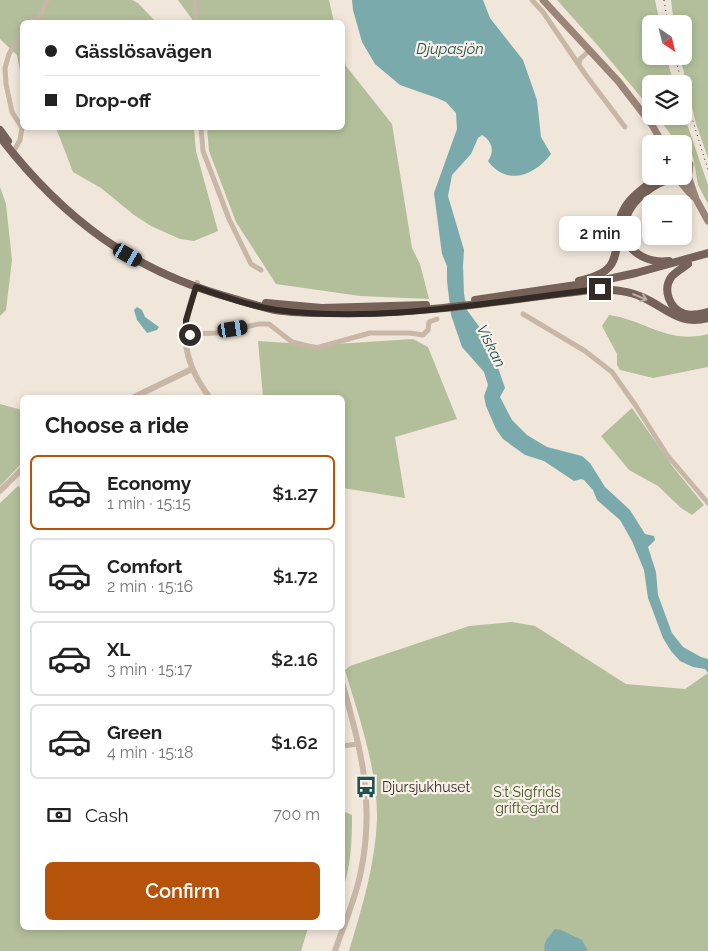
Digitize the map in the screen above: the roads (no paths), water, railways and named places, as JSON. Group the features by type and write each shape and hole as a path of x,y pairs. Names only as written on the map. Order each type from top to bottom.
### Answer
{"main road":[{"path":"543,0 631,97 658,135"},
{"path":"0,130 40,178 76,213 112,241 142,260 196,285"},
{"path":"0,138 32,177 63,208 106,242 148,267 196,285 272,304 322,308 428,307 472,303 557,291 688,264"},
{"path":"557,291 565,285 598,275 609,267 615,259 622,212 636,194 648,185"},
{"path":"657,185 645,193 631,207 625,220 626,238 635,253 647,260 663,262 700,258"},
{"path":"682,185 696,199"},
{"path":"691,185 696,199 708,221"},
{"path":"708,253 677,271 670,280 667,292 674,308 685,314 698,315 708,312"},
{"path":"557,291 700,258"},
{"path":"557,291 614,290 642,297 677,317 694,320 708,318"}],"street":[{"path":"34,20 40,16 47,0"},
{"path":"195,0 196,20"},
{"path":"532,0 543,12 625,127"},
{"path":"20,35 9,54 5,68 6,84 12,112 20,125"},
{"path":"579,65 580,59 590,50"},
{"path":"15,149 20,140 22,130"},
{"path":"201,130 203,152 229,219 251,264 261,270"},
{"path":"196,285 186,320 188,359 198,382 208,395"},
{"path":"523,314 585,350 612,372 622,384 667,455 708,503"},
{"path":"186,334 216,333 259,324 269,324 292,342 316,348 370,333 410,333 423,335 428,330 429,322 437,319"},
{"path":"138,395 192,369"},
{"path":"0,491 20,471"},
{"path":"345,694 358,744 366,787 366,836 359,881 345,922"},
{"path":"345,746 358,744"},
{"path":"335,951 342,930"}],"water":[{"name":"Djupasjön","path":"352,0 483,0 490,18 523,60 537,100 541,137 551,154 537,168 529,172 512,176 504,174 488,161 492,150 488,140 482,135 478,138 471,154 452,175 448,196 464,250 464,294 467,310 488,339 505,388 500,397 512,420 527,435 547,447 582,456 590,463 605,487 630,510 645,534 654,536 655,540 648,547 656,572 658,595 672,633 683,647 708,659 708,673 705,669 693,667 680,661 663,638 648,598 644,570 632,541 620,520 597,500 593,490 584,480 574,481 544,461 525,455 503,439 496,429 486,406 484,396 488,385 484,372 462,347 451,315 447,266 442,254 434,193 457,129 456,113 446,102 400,85 375,64 362,42"},
{"path":"137,307 142,310 145,317 159,327 157,330 147,333 137,320 134,310"},
{"path":"555,929 582,940 588,951 545,951 546,942"}],"railway":[{"path":"664,0 666,15"},
{"path":"677,65 680,75"},
{"path":"692,118 708,170"}],"place":[{"name":"Djursjukhuset","path":"366,787"}],"water label":[{"name":"Viskan","path":"491,346"}],"park label":[{"name":"S:t Sigfrids griftegård","path":"527,800"}]}
